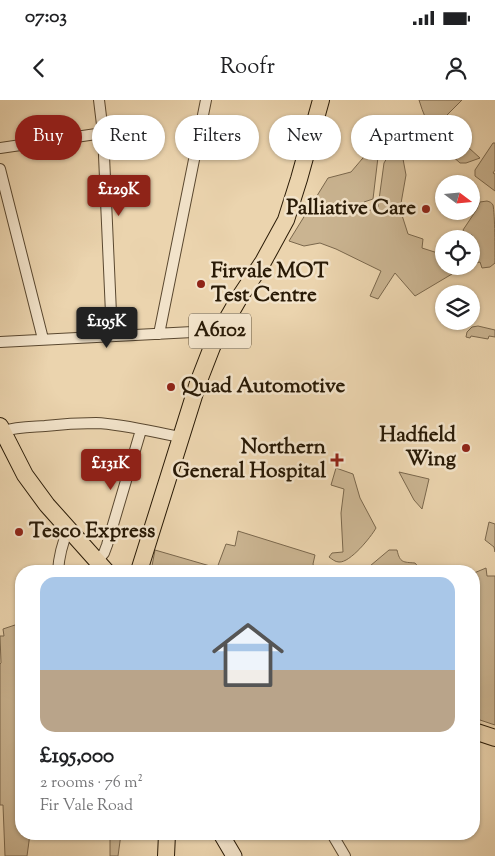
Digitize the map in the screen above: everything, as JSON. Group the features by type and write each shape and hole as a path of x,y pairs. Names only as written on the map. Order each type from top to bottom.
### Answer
{"main road":[{"name":"A6102","path":"141,565 198,383 219,333 267,256 286,220 321,100"},
{"path":"1,429 25,475 46,505 100,565"},
{"path":"480,733 495,738"},
{"path":"166,856 167,840"},
{"path":"225,840 234,856"}],"street":[{"path":"99,100 101,115"},
{"path":"159,334 206,100"},
{"path":"0,148 92,134"},
{"path":"104,160 112,336"},
{"path":"0,169 43,339"},
{"path":"0,342 212,331 219,333"},
{"path":"1,429 90,423 113,425 180,437"},
{"path":"101,565 141,430"},
{"path":"59,565 62,545 68,530"},
{"path":"336,840 345,856"}],"shaded area":[{"path":"419,100 462,100 447,115 425,115"},
{"path":"493,143 495,143 495,170 493,173 495,174 495,191 480,180 480,175 475,175 475,170"},
{"path":"472,151 480,158 466,163 460,163 457,160 472,160"},
{"path":"361,160 378,160 373,199 364,202 368,211 378,207 386,160 403,160 406,175 400,209 408,234 423,239 422,248 435,252 435,275 450,275 415,296 395,273 378,299 370,296 381,271 320,243 304,246 289,241 328,178 351,172"},
{"path":"487,201 493,205 495,233 495,263 490,267 482,268 480,262 480,230 463,230 470,220 480,220 480,202"},
{"path":"480,326 495,330 495,337 489,336 488,339 471,336 470,338 466,337 469,330 480,330"},
{"path":"336,468 353,474 360,498 376,528 354,554 339,562 329,557 332,553 343,552 341,513 344,489 331,485"},
{"path":"399,472 429,479 422,509 414,500"},
{"path":"489,522 495,524 495,552 494,547 485,540"},
{"path":"238,531 315,555 313,565 218,565 226,544 235,546"},
{"path":"155,550 207,565 152,565"},
{"path":"389,550 397,550 401,560 417,565 371,565"},
{"path":"486,568 487,576 495,576 495,725 480,720 480,570"},
{"path":"15,625 15,840 29,840 27,856 5,856 3,805 0,805 0,636 4,636 3,629"},
{"path":"110,840 120,840 118,856 110,856"}],"place":[{"name":"Palliative Care","path":"426,209"},
{"name":"Firvale MOT Test Centre","path":"201,284"},
{"name":"Quad Automotive","path":"171,387"},
{"name":"Hadfield Wing","path":"466,448"},
{"name":"Northern General Hospital","path":"337,460"},
{"name":"Tesco Express","path":"19,532"}]}
